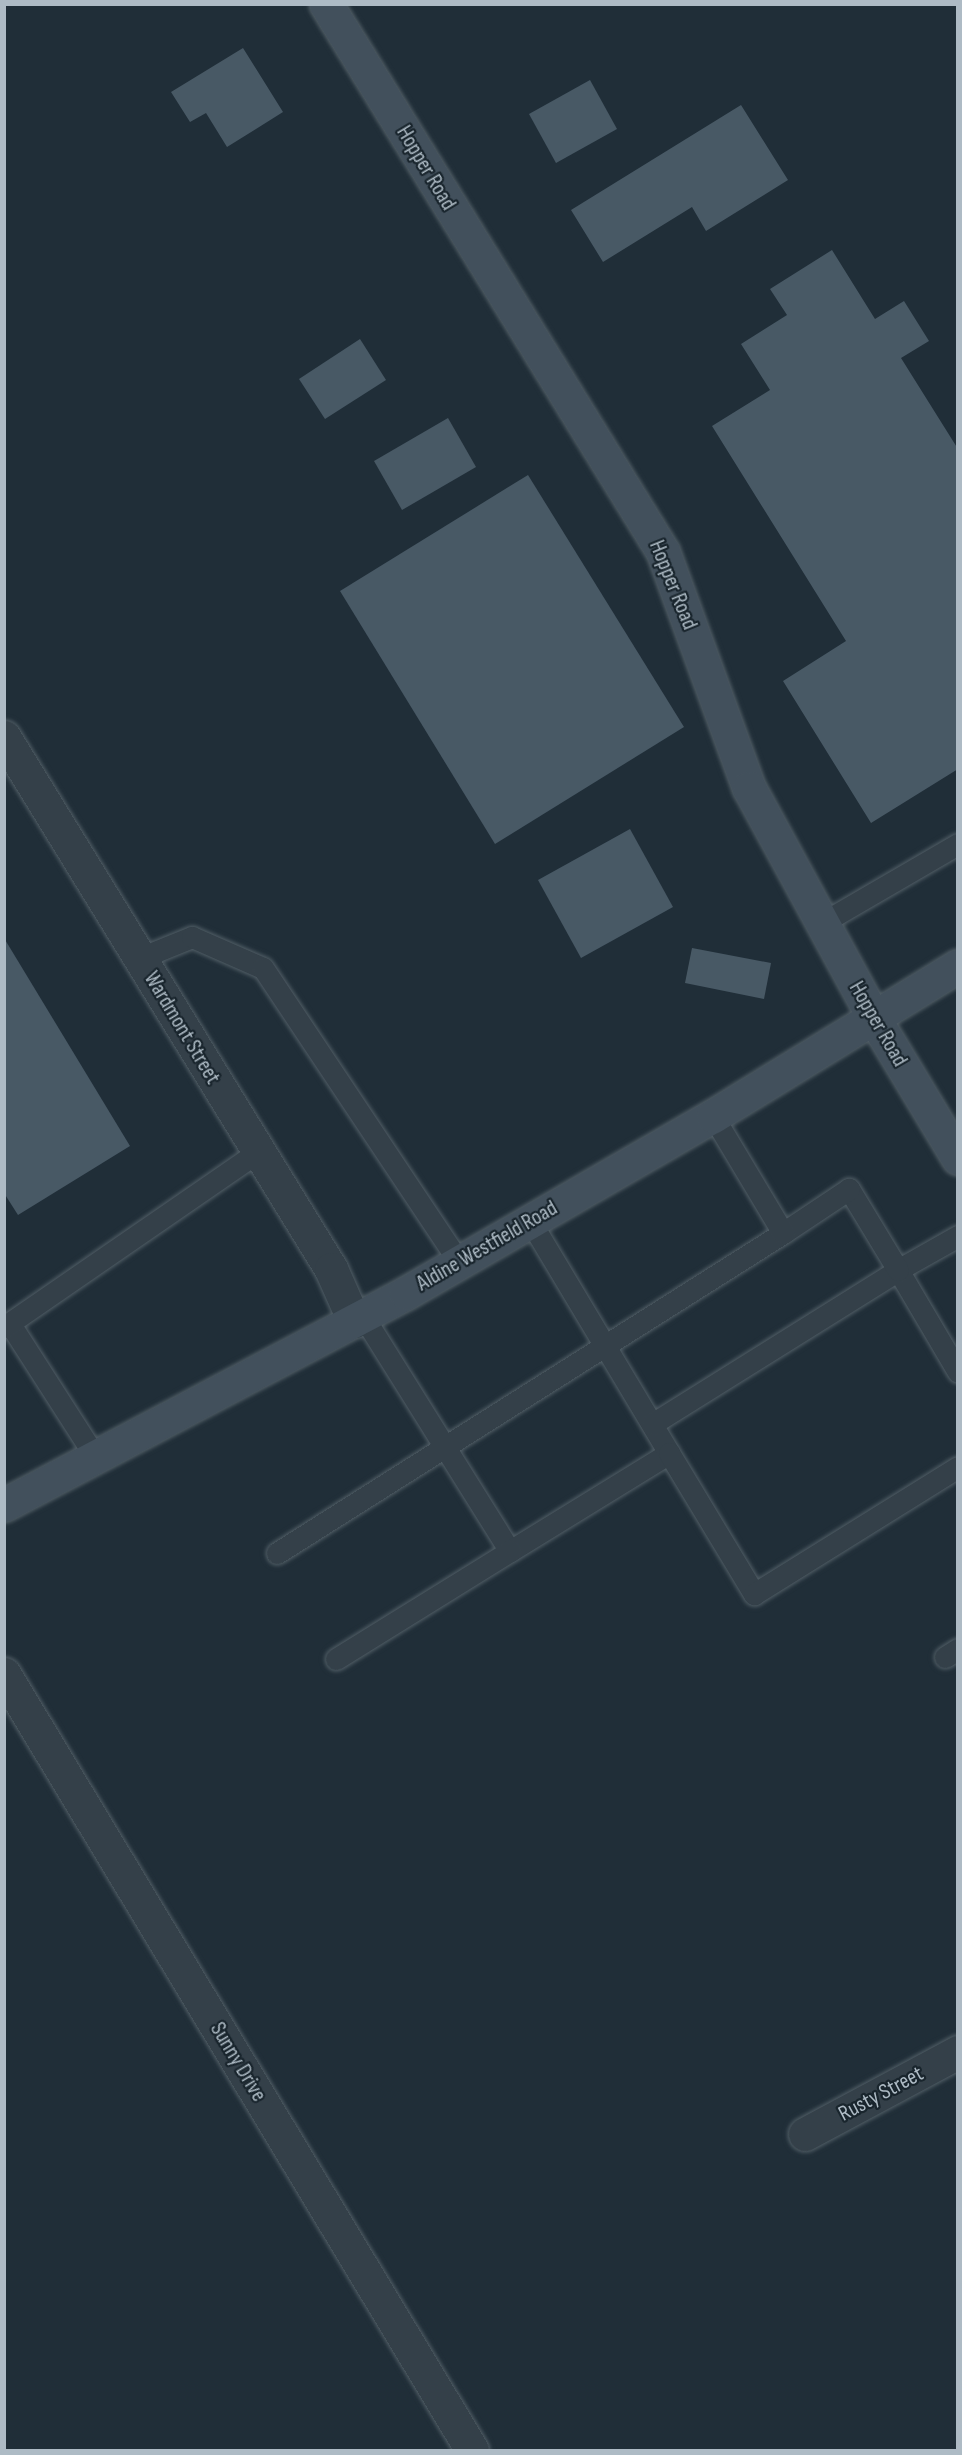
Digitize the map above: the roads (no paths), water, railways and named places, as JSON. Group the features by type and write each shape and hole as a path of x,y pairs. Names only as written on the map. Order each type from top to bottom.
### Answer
{"main road":[{"name":"Hopper Road","path":"326,4 663,552 749,788 872,1015 957,1158"},
{"name":"Aldine Westfield Road","path":"4,1505 94,1455 359,1319 714,1116 872,1015 957,966"}],"street":[{"name":"Wardmont Street","path":"4,737 331,1269 359,1319"},
{"name":"Sunny Drive","path":"4,1674 472,2451"},
{"name":"Rusty Street","path":"805,2134 954,2063"}],"lane":[{"path":"822,923 957,844"},
{"path":"140,958 192,937 263,968 459,1262"},
{"path":"714,1116 783,1233"},
{"path":"94,1455 7,1325 258,1152"},
{"path":"277,1553 849,1189 957,1372"},
{"path":"530,1221 754,1594 957,1467"},
{"path":"652,1424 898,1270 957,1236"},
{"path":"359,1319 447,1446 510,1551"},
{"path":"336,1659 669,1453"}]}
